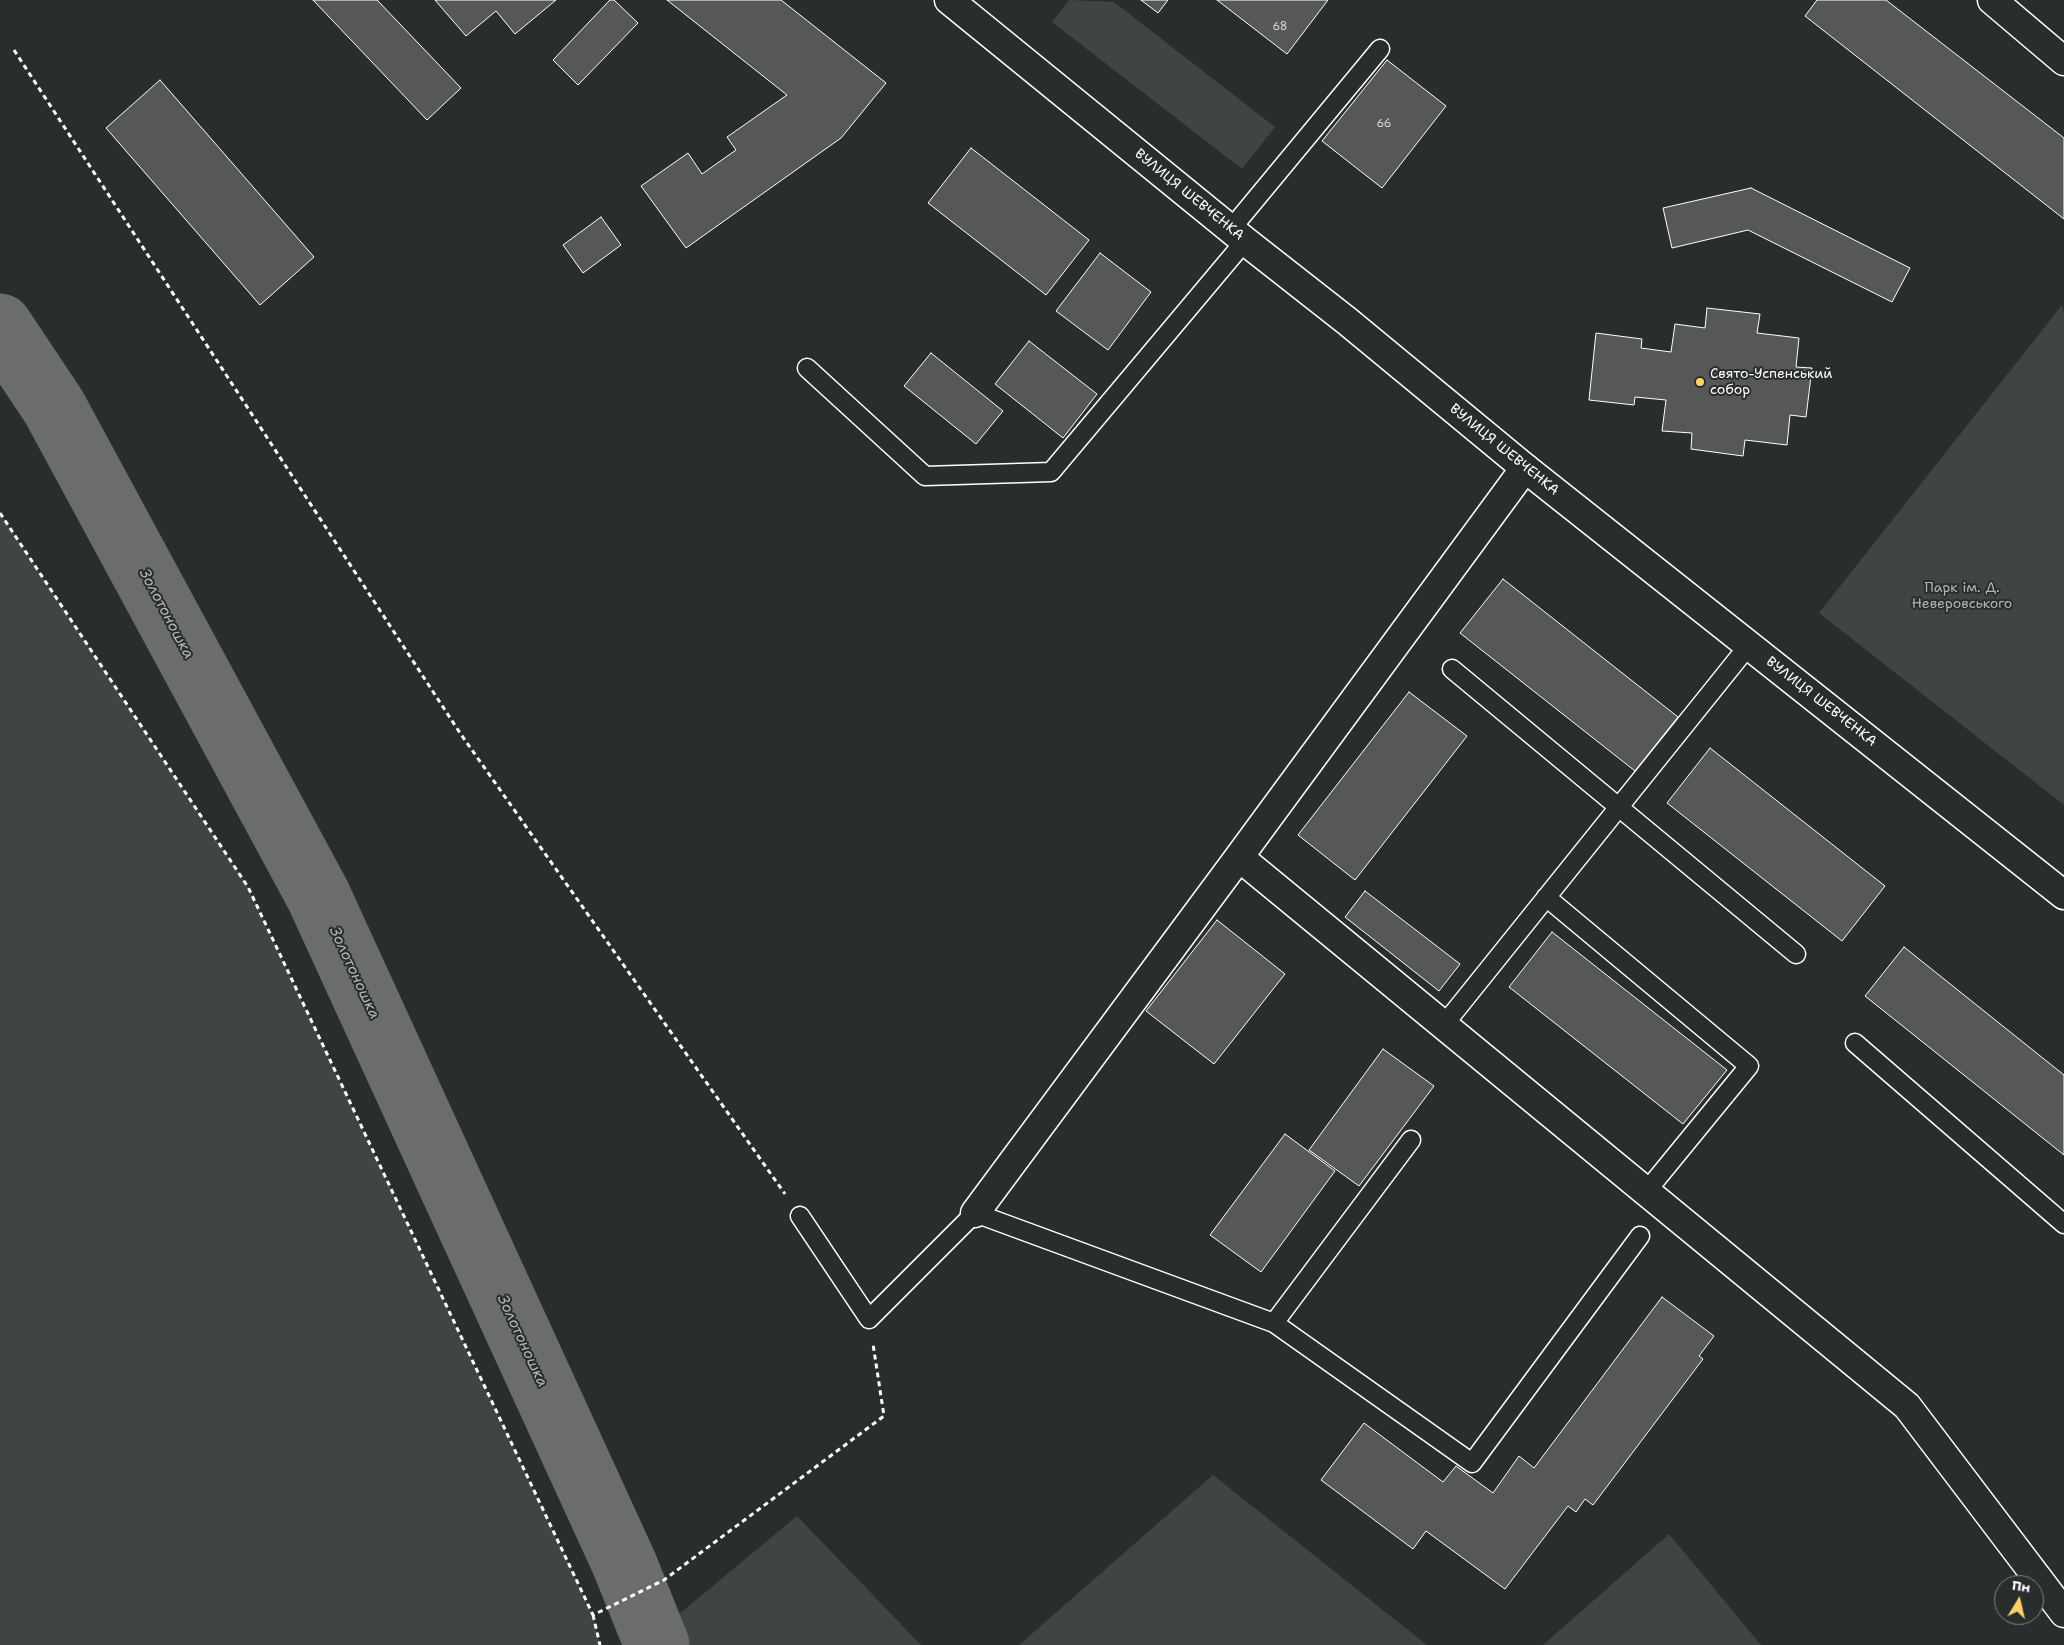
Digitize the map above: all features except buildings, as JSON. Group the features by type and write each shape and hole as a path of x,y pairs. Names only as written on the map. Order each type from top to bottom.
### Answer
{"street":[{"name":"ВУЛИЦЯ ШЕВЧЕНКА","path":"948,0 1347,321 1525,468 2064,895"},
{"path":"1992,0 2064,61"},
{"path":"975,1213 1525,468"},
{"path":"1238,857 1906,1406 2064,1613"}],"lane":[{"path":"807,368 925,476 1051,472 1238,235 1380,49"},
{"path":"1443,1026 1749,645"},
{"path":"1452,669 1796,954"},
{"path":"1546,898 1749,1066 1645,1192"},
{"path":"1855,1043 2064,1224"},
{"path":"1274,1323 1411,1140"},
{"path":"800,1216 870,1319 975,1213 1274,1323 1472,1463 1640,1236"}],"path":[{"path":"14,50 460,733 800,1216"},
{"path":"0,512 248,887 593,1615 600,1645"},
{"path":"593,1615 664,1580 884,1416 870,1319"}],"green space":[{"path":"1069,0 1114,2 1275,127 1242,169 1052,22"},
{"name":"Парк ім. Д. Неверовського","path":"2062,305 2064,313 2064,805 1819,613"},
{"path":"0,513 248,887 593,1615 600,1645 0,1645"},
{"path":"1213,1475 1427,1645 1019,1645"},
{"path":"797,1516 921,1645 657,1645 654,1635"},
{"path":"1669,1534 1761,1645 1543,1645"}],"waterway":[{"name":"Золотоношка","path":"0,326 54,407 318,895 624,1563 657,1645"}],"place":[{"name":"Свято-Успенський собор","path":"1700,382"}]}
